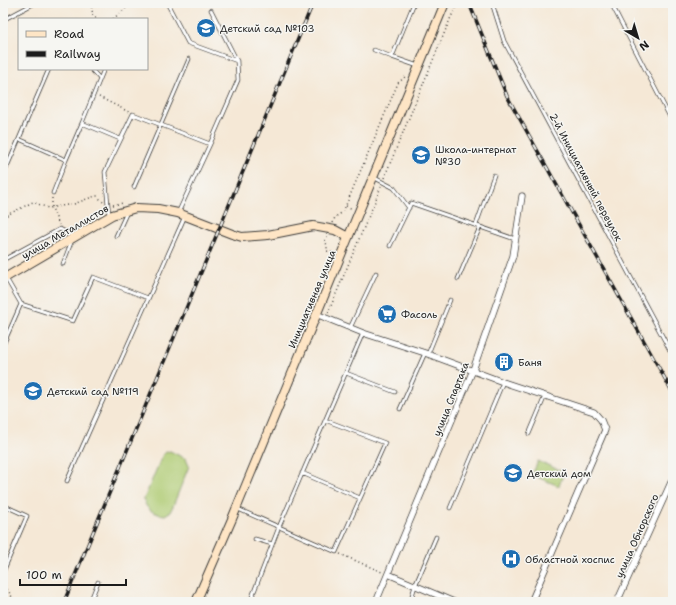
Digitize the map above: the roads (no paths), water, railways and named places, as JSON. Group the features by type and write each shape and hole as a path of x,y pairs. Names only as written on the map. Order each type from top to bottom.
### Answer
{"main road":[{"name":"Инициативная улица","path":"196,602 445,3"},
{"name":"улица Металлистов","path":"4,278 109,217 136,208 158,209 181,214 232,234 242,236 268,235 313,226 330,229 348,237"}],"street":[{"name":"улица Спартака","path":"376,602 473,370 513,256 522,196"},
{"path":"316,314 363,333 426,353 503,382 594,412 601,420 605,430 531,602"},
{"name":"улица Обнорского","path":"617,602 673,478"},
{"path":"388,574 454,602"}],"lane":[{"path":"3,20 34,3"},
{"path":"167,3 188,43 237,61"},
{"path":"392,57 414,3"},
{"name":"2-й Инициативный переулок","path":"492,3 504,41 673,356"},
{"path":"611,3 673,123"},
{"path":"66,482 148,298 181,214 238,80 237,61 211,10"},
{"path":"374,50 419,67"},
{"path":"134,187 189,59"},
{"path":"3,176 49,70"},
{"path":"92,70 100,79"},
{"path":"53,193 104,70"},
{"path":"109,217 105,172 133,114 210,144"},
{"path":"82,123 120,139"},
{"path":"19,139 66,160"},
{"path":"458,279 478,226 494,176"},
{"path":"373,177 394,188 409,208"},
{"path":"390,246 412,203 516,239"},
{"path":"116,236 128,211"},
{"path":"3,260 60,229 74,236 63,264"},
{"path":"350,328 376,273"},
{"path":"4,278 21,304 73,321 93,277 148,298"},
{"path":"400,409 450,300"},
{"path":"3,345 21,304"},
{"path":"250,602 279,527 363,333"},
{"path":"346,373 395,392"},
{"path":"450,508 503,382"},
{"path":"530,434 545,396"},
{"path":"3,410 5,411 3,415"},
{"path":"236,508 336,552 385,443 325,420"},
{"path":"302,473 360,498"},
{"path":"3,505 27,516 3,570"},
{"path":"410,602 415,586 436,537"},
{"path":"255,539 272,544"},
{"path":"90,602 98,582"}],"railway":[{"path":"64,602 313,3"},
{"path":"469,3 507,96 673,393"}],"place":[{"name":"Детский сад №103","path":"206,28"},
{"name":"Школа-интернат №30","path":"421,155"},
{"name":"Фасоль","path":"387,314"},
{"name":"Баня","path":"504,362"},
{"name":"Детский сад №119","path":"33,391"},
{"name":"Детский дом","path":"513,473"},
{"name":"Областной хоспис","path":"511,559"}]}
